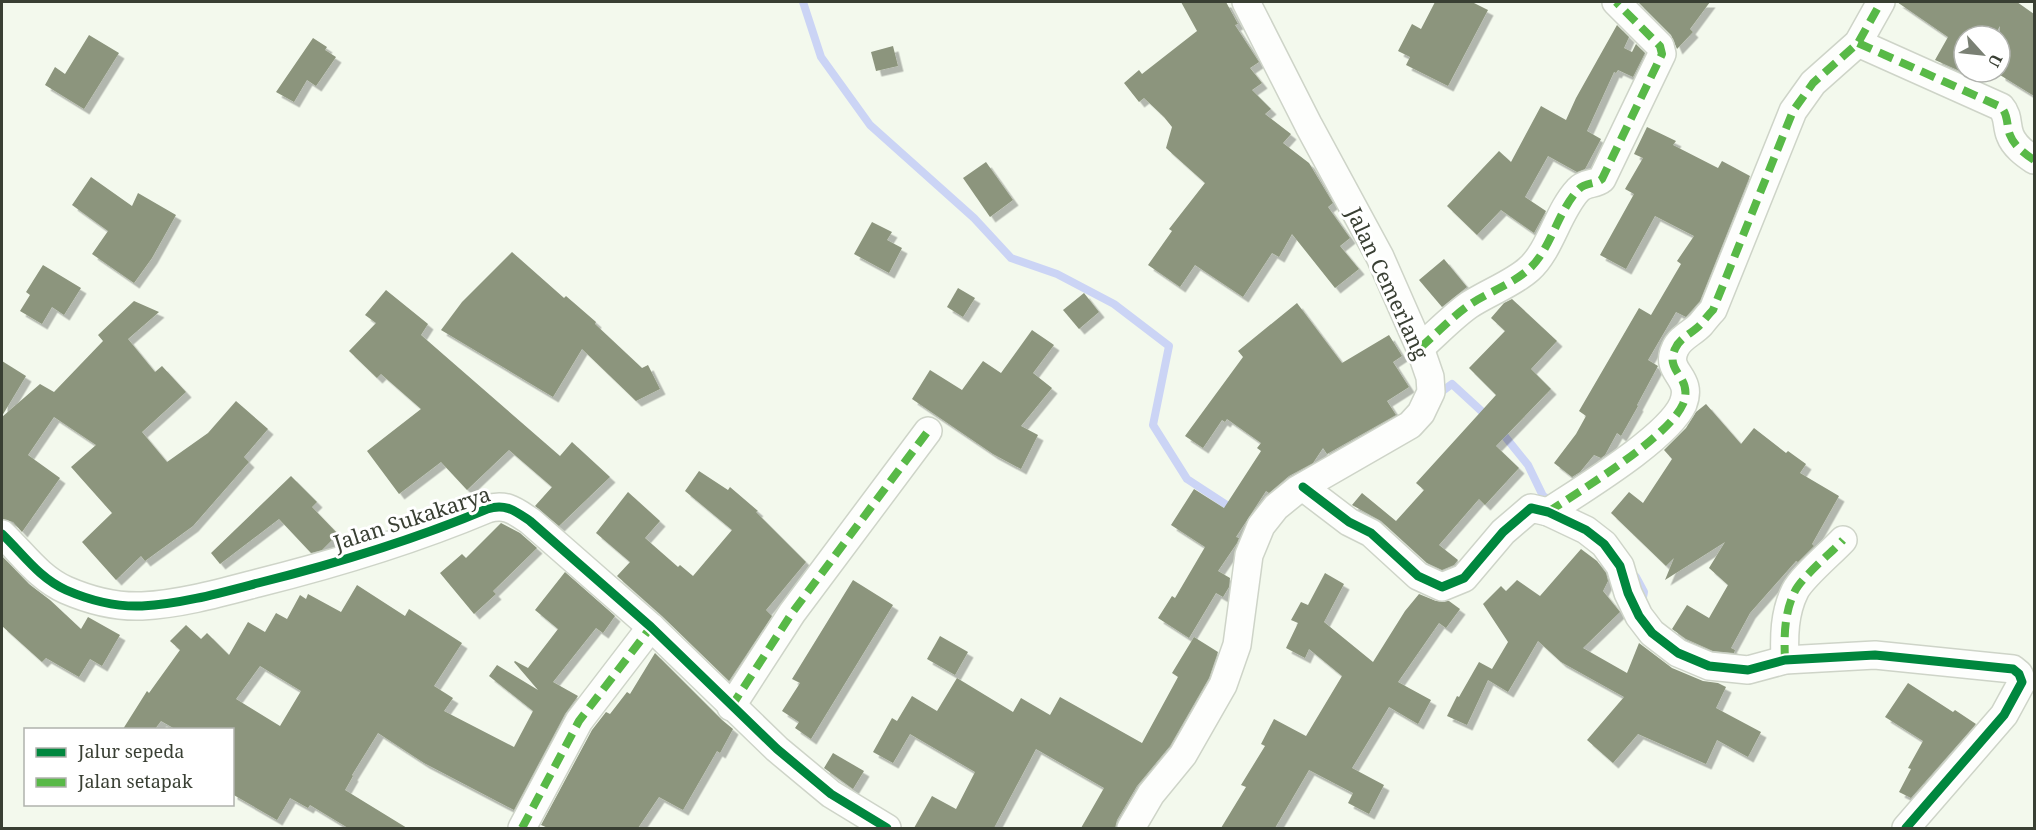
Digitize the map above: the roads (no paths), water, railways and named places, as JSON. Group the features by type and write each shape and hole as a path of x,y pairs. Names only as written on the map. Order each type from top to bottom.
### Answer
{"street":[{"name":"Jalan Cemerlang","path":"1131,828 1151,794 1183,755 1223,685 1237,645 1249,555 1261,526 1276,507 1303,487 1410,425 1421,413 1431,392 1430,377 1420,348 1380,257 1309,126 1246,2"},
{"path":"1420,348 1467,306 1529,270 1578,190 1584,184 1598,182 1602,178 1662,54 1660,46 1616,2"},
{"path":"1548,512 1639,450 1664,429 1679,411 1685,389 1684,381 1674,370 1672,361 1674,350 1679,341 1700,325 1713,310 1793,111 1813,83 1858,43 1881,2"},
{"path":"1858,43 2001,107 2006,113 2009,134 2013,141 2034,160"},
{"path":"731,707 792,613 928,431"},
{"path":"1303,487 1349,522 1371,533 1418,576 1442,587 1464,578 1503,532 1531,508 1548,512 1586,530 1604,544 1620,566 1628,593 1639,616 1652,633 1678,653 1709,666 1748,670 1785,660 1875,655 2013,669 2019,674 2022,682 2004,715 1906,828"},
{"name":"Jalan Sukakarya","path":"2,534 43,576 66,590 118,605 141,606 192,600 340,562 429,533 497,506 516,511 651,627 731,707 777,749 831,794 887,828"},
{"path":"1785,660 1784,639 1787,615 1796,589 1843,540"},
{"path":"522,828 579,722 651,627"}],"waterway":[{"path":"803,2 821,57 870,125 974,218 1011,258 1057,274 1114,304 1169,346 1153,425 1187,479 1233,509"},
{"path":"1437,395 1452,384 1489,418"},
{"path":"1499,429 1528,465 1543,496 1554,502"},
{"path":"1636,577 1644,592 1642,602"}]}
